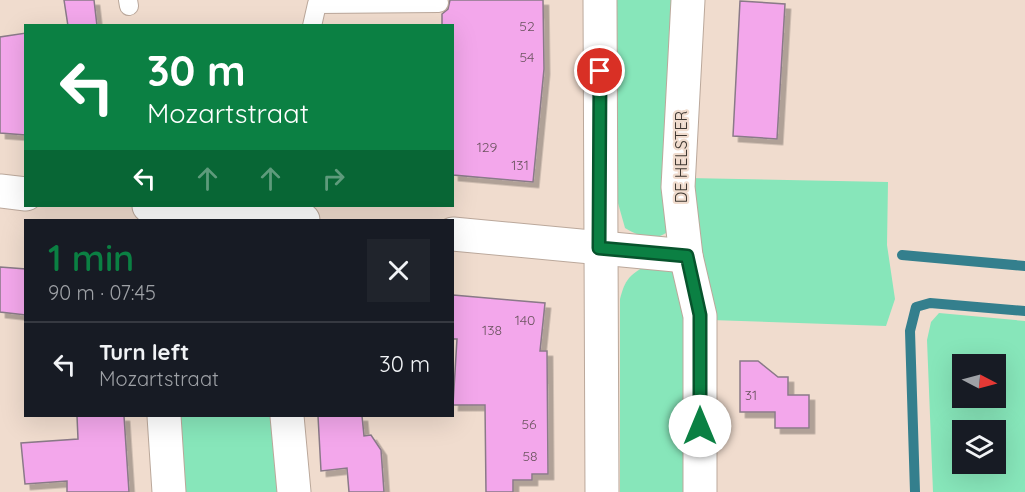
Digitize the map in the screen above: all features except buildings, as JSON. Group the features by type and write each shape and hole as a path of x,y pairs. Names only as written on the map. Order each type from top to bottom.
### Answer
{"street":[{"path":"600,0 599,248 602,492"},
{"name":"DE HELSTER","path":"688,0 678,187 687,256 700,315 700,492"},
{"path":"0,191 24,194"},
{"path":"166,211 288,219"},
{"path":"454,234 687,256"},
{"path":"164,417 169,492"},
{"path":"287,417 294,492"}],"lane":[{"path":"312,24 317,4 439,3"}],"green space":[{"path":"617,0 680,0 669,224 666,233 656,237 640,235 625,228 618,203"},
{"path":"688,178 888,182 887,245 895,299 886,326 711,320"},
{"path":"642,268 679,273 685,290 690,492 620,492 620,299 627,281"},
{"path":"939,313 1025,321 1025,492 933,492 927,340 931,322"},
{"path":"175,417 273,417 279,492 181,492"}],"waterway":[{"path":"902,255 1025,266"},
{"path":"915,492 910,331 916,307 930,303 1025,311"}],"route":[{"path":"600,71 599,248 687,256 700,315 700,426"}]}
